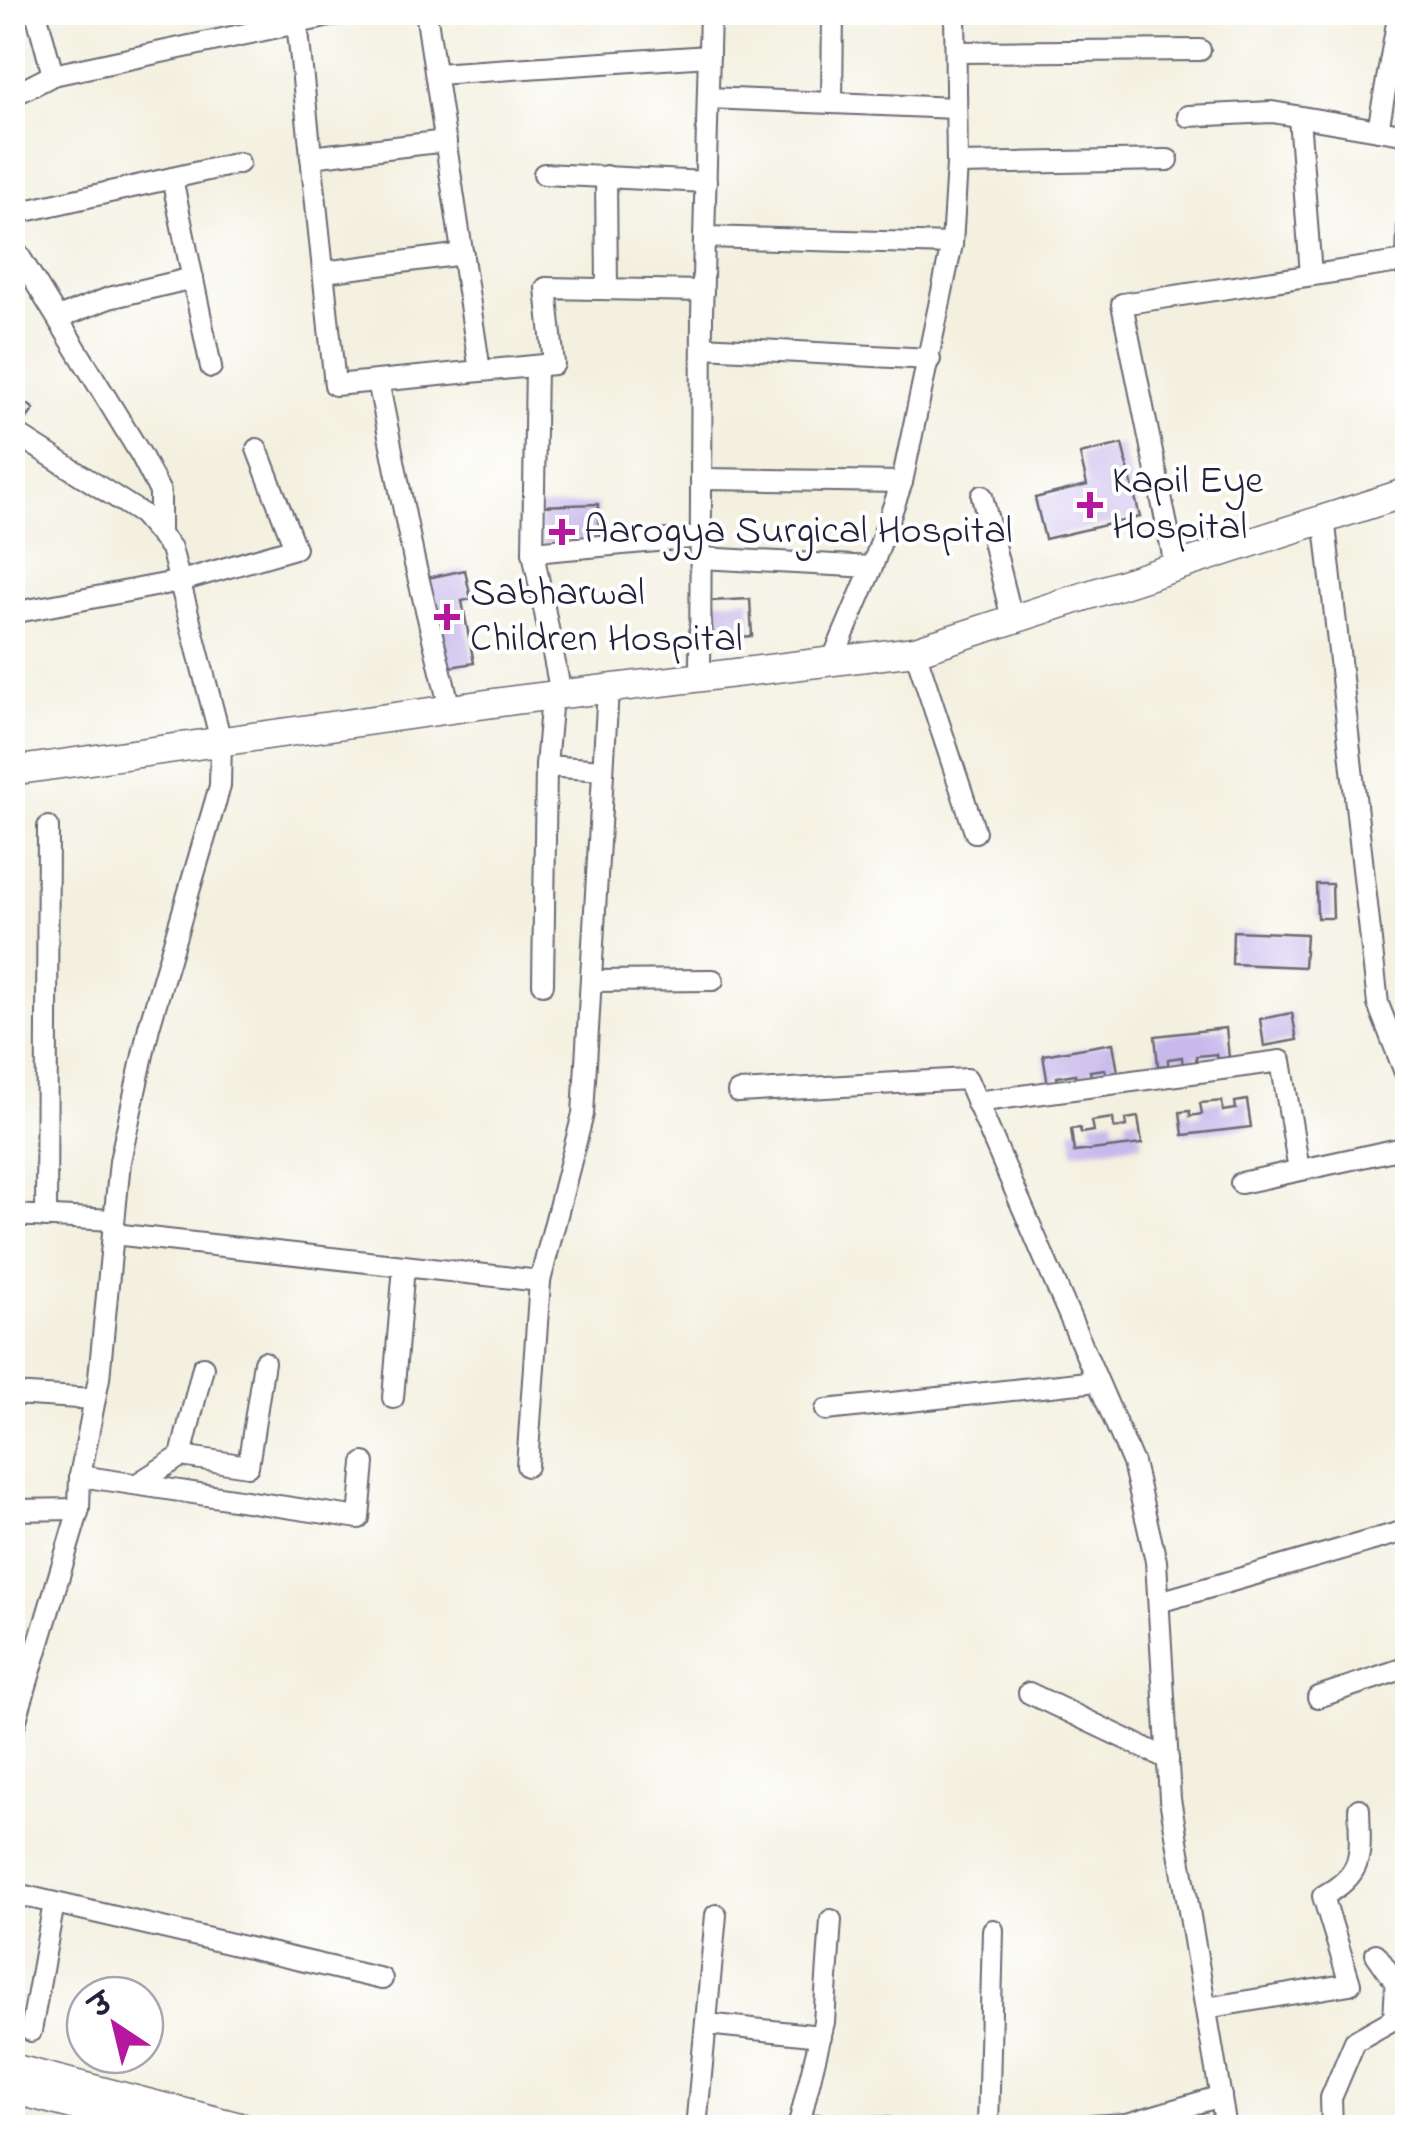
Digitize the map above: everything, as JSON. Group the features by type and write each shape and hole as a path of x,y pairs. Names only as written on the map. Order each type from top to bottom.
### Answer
{"street":[{"path":"36,12 52,75"},
{"path":"12,96 52,75 296,18 349,12"},
{"path":"426,12 480,371"},
{"path":"700,677 710,12"},
{"path":"832,103 833,12"},
{"path":"832,661 872,567 902,482 952,244 957,164 955,12"},
{"path":"1378,130 1399,12"},
{"path":"296,18 336,385 554,364 546,288 703,291"},
{"path":"956,52 1200,50"},
{"path":"436,74 709,56"},
{"path":"708,98 956,108"},
{"path":"1188,116 1272,112 1408,135"},
{"path":"1299,116 1311,276"},
{"path":"311,157 446,141"},
{"path":"957,164 1168,160"},
{"path":"12,214 239,163"},
{"path":"544,174 706,182"},
{"path":"606,176 607,289"},
{"path":"172,178 210,367"},
{"path":"1408,221 1408,274"},
{"path":"704,237 952,244"},
{"path":"12,244 160,492 160,535"},
{"path":"324,272 463,254"},
{"path":"1175,566 1122,304 1406,261"},
{"path":"58,318 110,298 192,278"},
{"path":"702,348 930,359"},
{"path":"536,366 533,552 556,695 546,766 542,984"},
{"path":"378,381 414,560 450,709"},
{"path":"12,1733 79,1510 120,1162 149,1027 220,786 222,742 171,548 142,514 15,437"},
{"path":"12,613 181,581 295,548 257,449"},
{"path":"702,479 902,482"},
{"path":"12,771 608,688 915,651 1408,492"},
{"path":"982,496 1012,619"},
{"path":"1324,516 1378,1004 1408,1080"},
{"path":"533,552 701,547 872,567"},
{"path":"915,651 975,832"},
{"path":"526,1466 540,1281 583,1114 608,688"},
{"path":"546,766 604,770"},
{"path":"46,1216 48,827"},
{"path":"591,981 713,980"},
{"path":"976,1102 1281,1061 1299,1170"},
{"path":"738,1092 967,1079 1133,1463 1156,1562 1170,1799 1226,2128"},
{"path":"1241,1183 1408,1146"},
{"path":"12,1215 46,1216 540,1281"},
{"path":"393,1398 404,1266"},
{"path":"137,1484 181,1456 248,1466 264,1362"},
{"path":"181,1456 203,1366"},
{"path":"826,1410 1097,1381"},
{"path":"12,1394 95,1399"},
{"path":"80,1476 358,1518 364,1462"},
{"path":"12,1510 79,1510"},
{"path":"1159,1602 1408,1530"},
{"path":"1318,1697 1408,1667"},
{"path":"1029,1694 1168,1759"},
{"path":"1206,2008 1350,1984 1323,1896 1344,1884 1360,1860 1359,1809"},
{"path":"12,1893 382,1979"},
{"path":"31,2031 54,1903"},
{"path":"696,2128 716,1915"},
{"path":"832,1920 820,2036 798,2126 887,2128"},
{"path":"988,2128 992,1930"},
{"path":"1332,2128 1330,2098 1356,2041 1401,2015 1396,1983 1376,1954"},
{"path":"706,2024 820,2036"},
{"path":"12,2068 234,2126"},
{"path":"12,2090 160,2128"},
{"path":"1051,2128 1127,2124 1221,2096"}],"building":[{"path":"21,399 34,409 19,429 12,424 12,411"},
{"path":"1122,444 1140,517 1045,539 1035,498 1087,485 1080,454"},
{"path":"598,504 599,542 541,544 539,506"},
{"path":"465,570 471,599 462,601 474,663 444,668 423,579"},
{"path":"750,599 752,636 713,639 710,601"},
{"path":"1316,884 1332,884 1333,918 1317,918"},
{"path":"1233,931 1306,934 1304,967 1232,964"},
{"path":"1292,1013 1297,1040 1264,1046 1260,1019"},
{"path":"1226,1028 1229,1058 1217,1059 1216,1054 1196,1056 1197,1072 1183,1073 1182,1057 1168,1059 1168,1065 1158,1066 1155,1036"},
{"path":"1113,1043 1118,1072 1090,1071 1092,1083 1077,1086 1075,1074 1057,1077 1058,1083 1048,1085 1043,1055"},
{"path":"1247,1100 1251,1127 1183,1135 1180,1112 1190,1111 1190,1116 1202,1114 1200,1103 1222,1101 1223,1111 1236,1109 1235,1102"},
{"path":"1138,1117 1142,1144 1074,1152 1071,1129 1080,1128 1081,1133 1093,1131 1091,1121 1113,1118 1114,1128 1127,1126 1126,1119"}],"place":[{"name":"Kapil Eye Hospital","path":"1090,505"},
{"name":"Aarogya Surgical Hospital","path":"562,532"},
{"name":"Sabharwal Children Hospital","path":"447,617"}]}
